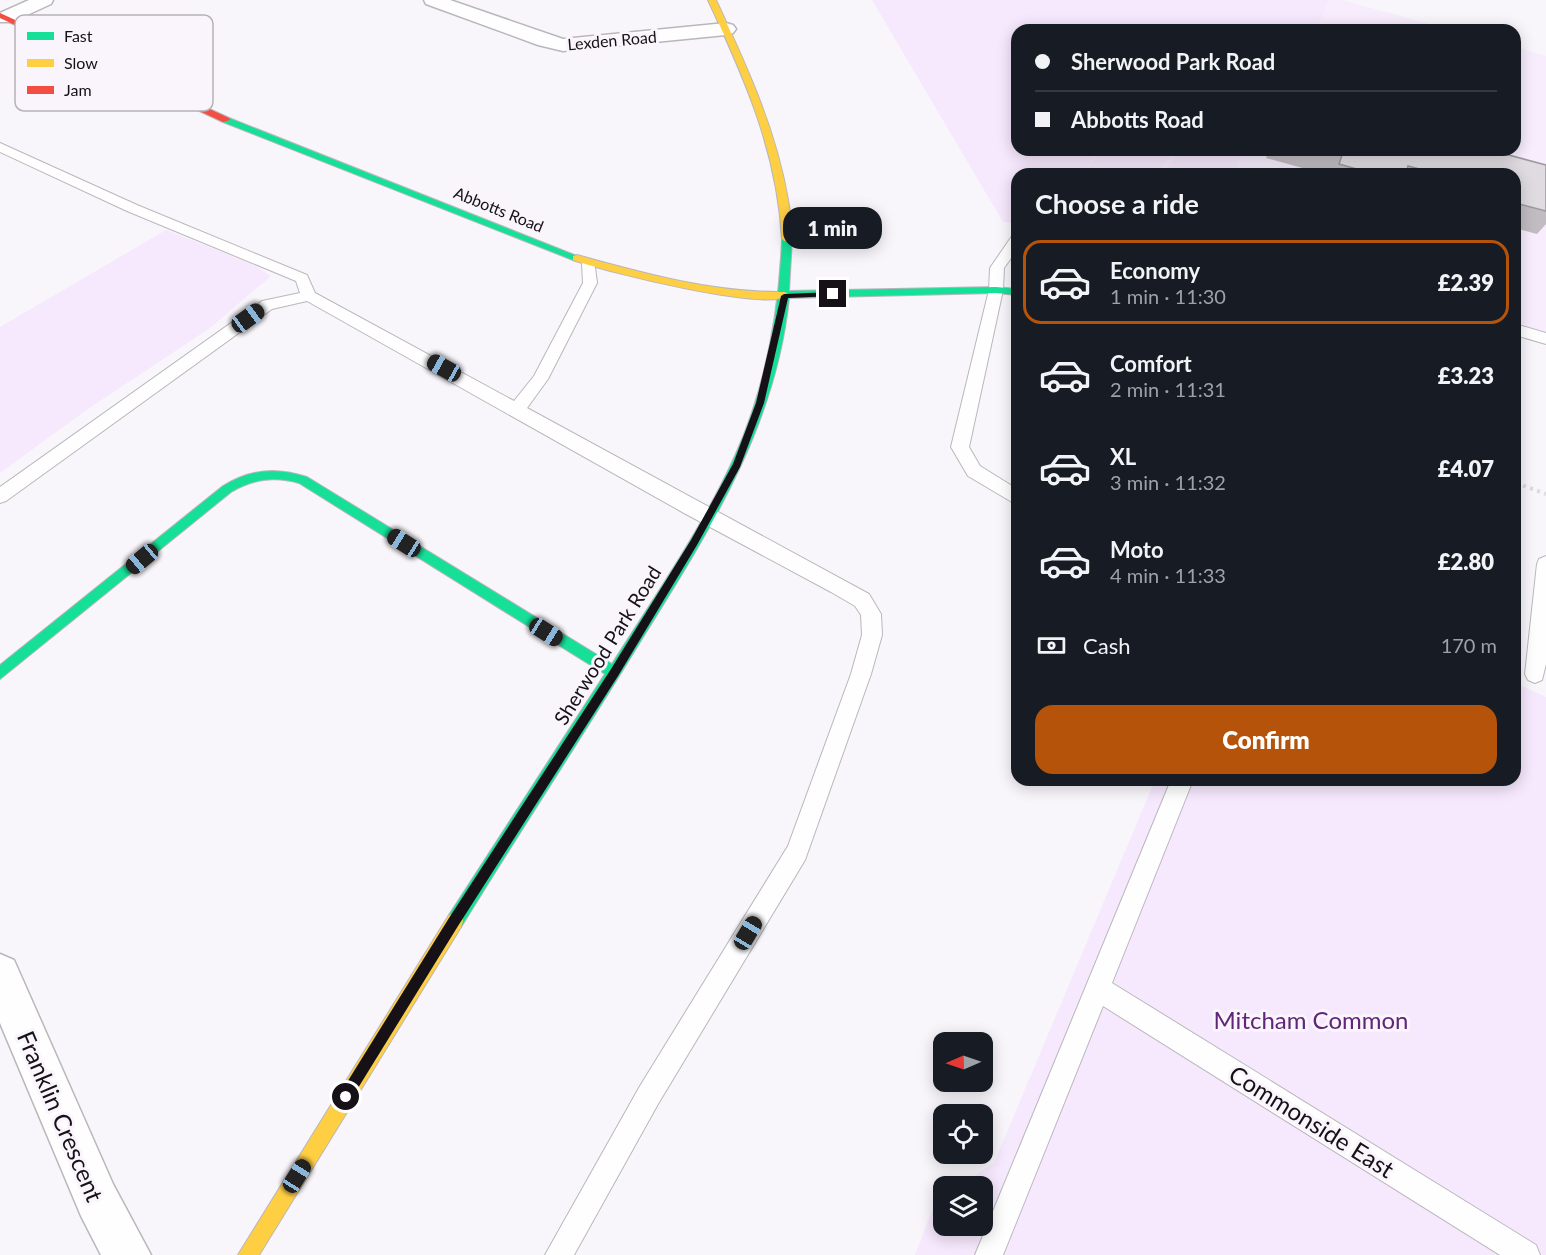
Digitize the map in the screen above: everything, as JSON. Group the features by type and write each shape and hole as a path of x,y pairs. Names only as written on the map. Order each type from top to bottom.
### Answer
{"street":[{"path":"3,16 44,0"},
{"name":"Lexden Road","path":"433,0 545,41 563,45 726,29"},
{"name":"Sherwood Park Road","path":"248,1255 454,922 615,673 737,465 760,403 784,296 787,219 781,174 766,126 712,0"},
{"name":"Abbotts Road","path":"203,111 589,263 643,278 762,296 1011,291"},
{"path":"0,673 226,489 245,478 271,472 283,472 303,480 615,673"},
{"name":"Franklin Crescent","path":"0,974 97,1200 127,1255"}],"lane":[{"path":"0,147 132,208 302,278 309,296"},
{"path":"1011,248 997,268 996,290 960,447 974,471 1011,494"},
{"path":"517,408 540,379 590,283 589,263"},
{"path":"0,496 267,305 309,296 517,408 708,518 805,567 862,600 871,614 872,635 861,674 797,852 649,1095 559,1255"},
{"path":"1521,330 1546,339"},
{"path":"1535,674 1546,564"},
{"path":"989,1255 1180,786"},
{"name":"Commonside East","path":"1097,988 1526,1255"}],"path":[{"path":"1521,485 1546,494"}],"shaded area":[{"path":"1329,0 1342,0 1430,24 1319,24"},
{"path":"1521,49 1546,56 1546,332 1521,324 1521,168 1086,168 1095,156 1521,156"}],"green space":[{"path":"872,0 1329,0 1319,24 1011,24 1011,156 1095,156 1086,168 1011,168 1011,223 1003,222"},
{"path":"1096,156 1170,156 1162,168 1088,168"},
{"path":"1176,156 1242,156 1235,168 1167,168"},
{"path":"166,230 250,263 271,276 210,328 85,411 0,473 0,327"},
{"name":"Mitcham Common","path":"1521,686 1546,697 1546,1255 915,1255 933,1208 933,1236 993,1236 993,1176 974,1176 993,1164 1152,786 1521,786"}],"building":[{"path":"1342,156 1512,156 1546,165 1546,211 1521,205 1521,168 1416,168 1408,166 1408,168 1353,168 1339,164"}],"traffic: fast":[{"path":"226,120 577,258"},
{"path":"455,921 684,562 728,483 753,425 772,364 783,302 787,239"},
{"path":"785,295 1011,291"},
{"path":"0,673 227,489 245,479 273,474 303,480 615,673"}],"traffic: slow":[{"path":"712,0 751,86 772,146 780,177 787,239"},
{"path":"577,258 625,273 673,283 746,293 785,295"},
{"path":"248,1255 455,921"}],"traffic: jam":[{"path":"0,15 15,22"},
{"path":"207,111 226,120"}],"route":[{"path":"346,1097 454,922 615,673 694,543 737,465 760,403 784,296 833,294"}]}
